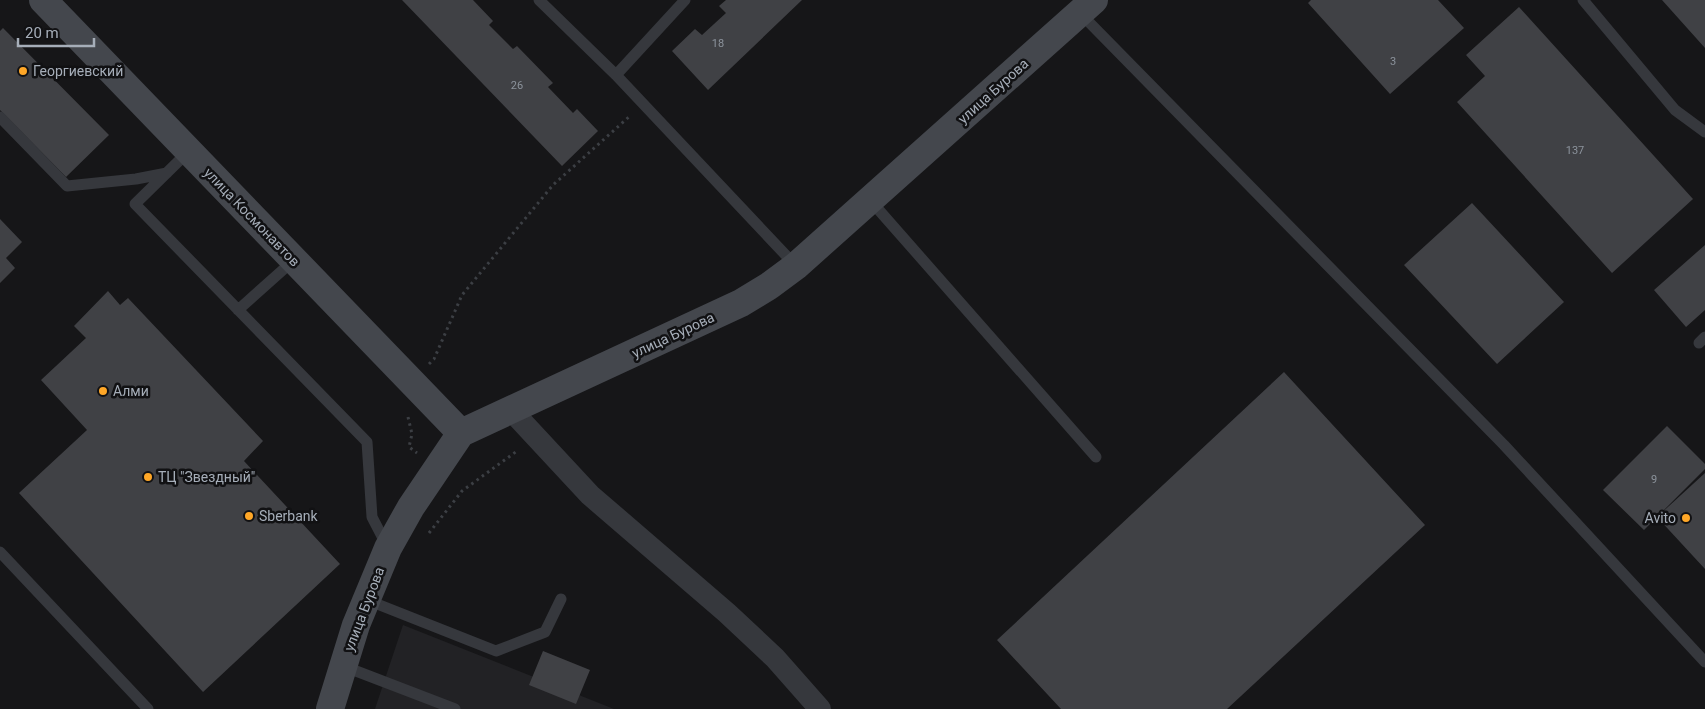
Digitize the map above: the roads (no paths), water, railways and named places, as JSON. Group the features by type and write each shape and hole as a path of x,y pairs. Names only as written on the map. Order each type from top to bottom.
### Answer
{"main road":[{"name":"улица Космонавтов","path":"43,0 461,433"},
{"name":"улица Бурова","path":"330,709 356,625 388,548 411,507 461,433 741,303 769,286 796,266 1087,6"}],"street":[{"path":"512,410 590,495 727,612 775,658 820,709"}],"lane":[{"path":"539,0 616,75 796,266"},
{"path":"616,75 685,0"},
{"path":"1583,0 1675,110 1705,132"},
{"path":"1087,6 1504,445 1705,662"},
{"path":"0,117 67,186 136,179 166,173"},
{"path":"189,151 135,204 367,442 372,516 388,548"},
{"path":"870,200 1096,457"},
{"path":"238,310 294,260"},
{"path":"0,552 148,709"},
{"path":"366,600 496,651 545,632 561,599"},
{"path":"343,666 428,704 455,709"}],"place":[{"name":"Георгиевский","path":"23,71"},
{"name":"Алми","path":"103,391"},
{"name":"ТЦ \"Звездный\"","path":"148,477"},
{"name":"Sberbank","path":"249,516"},
{"name":"Avito","path":"1686,518"}]}
